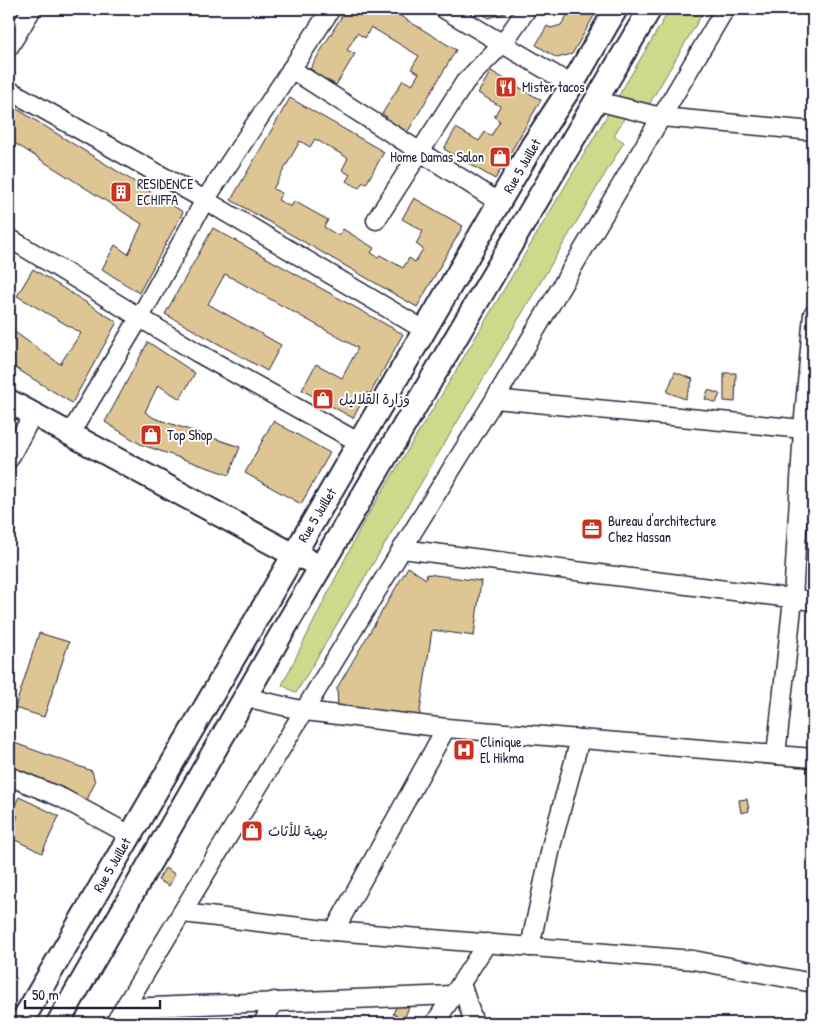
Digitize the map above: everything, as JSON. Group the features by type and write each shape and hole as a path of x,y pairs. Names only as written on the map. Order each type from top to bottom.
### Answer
{"main road":[{"name":"Rue 5 Juillet","path":"20,1023 426,331 532,146 572,85 616,9"},
{"path":"58,1023 322,564 650,9"},
{"path":"9,401 294,555 322,564"}],"street":[{"path":"9,47 32,9"},
{"path":"70,434 140,317 205,200 331,9"},
{"path":"444,9 503,42 572,85"},
{"path":"376,220 465,82 503,42 527,9"},
{"path":"116,1023 402,548 495,399 725,9"},
{"path":"291,69 500,203"},
{"path":"9,90 205,200 426,331"},
{"path":"597,101 661,117 813,131"},
{"path":"9,238 198,353 360,443"},
{"path":"776,755 793,600 808,430 813,314"},
{"path":"495,399 808,430"},
{"path":"9,459 33,414"},
{"path":"402,548 793,600 813,601"},
{"path":"245,697 305,711 446,728 813,758"},
{"path":"334,930 446,728"},
{"path":"530,947 552,843 580,739"},
{"path":"9,776 62,798 130,835"},
{"path":"183,913 334,930 693,960 813,983"},
{"path":"435,1023 487,942"},
{"path":"126,1008 457,989"},
{"path":"457,989 474,1023"},
{"path":"263,1023 274,1000"}],"green space":[{"path":"670,9 705,9 647,108 634,101 614,136 624,142 296,693 282,685 363,523 442,394"}],"building":[{"path":"346,9 389,9 456,50 404,138 382,125 387,117 382,114 403,80 412,85 419,73 411,69 419,56 371,27 365,38 357,33 347,50 355,54 336,85 329,81 325,87 310,78 314,71 310,69"},
{"path":"473,9 508,9 505,13 489,18"},
{"path":"566,9 598,9 572,54 557,58 536,45 547,26 551,28 561,25 570,11"},
{"path":"491,71 541,100 495,179 444,149 456,128 479,141 485,132 491,136 500,121 494,117 500,106 478,93"},
{"path":"290,98 384,152 366,184 363,182 359,188 346,181 350,175 342,170 348,158 315,139 310,147 300,141 273,189 282,193 278,200 291,207 294,201 328,220 324,227 339,236 343,229 374,248 371,253 378,257 380,255 403,268 409,258 415,262 423,249 416,244 423,231 402,219 414,198 463,226 417,307 231,200"},
{"name":"RESIDENCE ECHIFFA","path":"9,104 183,212 139,293 102,269 115,245 128,254 142,224 13,142 9,148"},
{"path":"9,177 14,182 9,188"},
{"path":"213,228 403,334 370,394 367,393 353,418 302,390 316,364 342,378 358,348 225,274 208,304 281,345 267,371 165,314"},
{"path":"33,269 117,322 72,403 9,364 9,328 60,364 81,333 17,296"},
{"path":"148,342 195,373 180,399 158,385 145,412 154,418 240,447 229,475 140,444 105,422"},
{"path":"675,372 693,379 685,399 667,392"},
{"path":"724,373 736,373 735,402 724,401"},
{"path":"708,390 720,394 716,403 705,399"},
{"path":"273,421 330,453 301,504 245,473"},
{"path":"408,567 426,579 427,574 481,581 474,636 432,630 419,718 338,708 337,688"},
{"path":"39,633 69,642 44,717 15,708"},
{"path":"9,741 92,771 95,782 87,800 9,773"},
{"path":"19,797 59,816 42,853 9,837 18,816 11,813"},
{"path":"747,799 749,811 741,813 739,800"},
{"path":"165,868 175,874 169,886 158,880"},
{"path":"401,995 412,1000 404,1019 393,1014"}],"place":[{"name":"Mister tacos","path":"506,87"},
{"name":"Home Damas Salon","path":"500,157"},
{"name":"RESIDENCE ECHIFFA","path":"121,192"},
{"name":"وزارة القلاليل","path":"323,399"},
{"name":"Top Shop","path":"151,435"},
{"name":"Bureau d'architecture Chez Hassan","path":"592,529"},
{"name":"Clinique El Hikma","path":"464,750"},
{"name":"بهية للأثاث","path":"252,831"}]}
